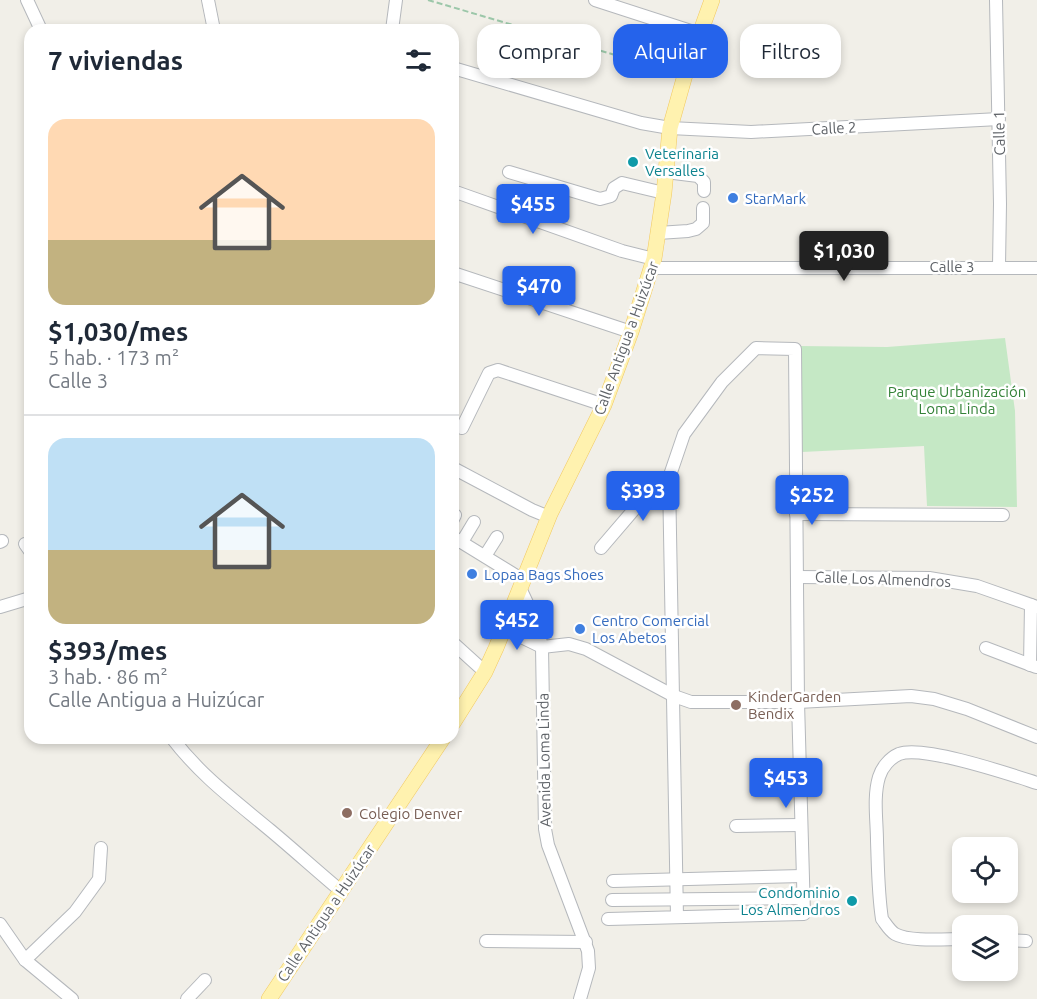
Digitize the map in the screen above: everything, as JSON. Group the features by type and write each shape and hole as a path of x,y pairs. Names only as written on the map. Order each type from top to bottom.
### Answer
{"main road":[{"name":"Calle Antigua a Huizúcar","path":"704,24 712,0"},
{"name":"Calle Antigua a Huizúcar","path":"459,713 485,672 505,629 549,517 604,405 631,332 653,263 664,192 670,128 686,78"},
{"name":"Calle Antigua a Huizúcar","path":"268,999 341,891 434,744"}],"street":[{"path":"27,0 38,24"},
{"path":"208,0 213,24"},
{"path":"393,24 396,0"},
{"path":"595,0 669,24"},
{"name":"Calle 1","path":"996,0 999,266"},
{"name":"Calle 2","path":"459,70 641,123 670,128 751,132 999,119"},
{"path":"509,172 600,199 611,196 614,188 622,183 664,192"},
{"path":"666,172 698,176 704,182 704,191"},
{"name":"Calle 3","path":"459,193 653,263 1037,268"},
{"path":"658,233 696,229 703,223 703,208"},
{"path":"459,275 631,332"},
{"path":"608,919 804,914 801,742 798,702 795,349 756,348 722,382 684,434 669,478 677,917"},
{"path":"462,428 489,373 498,370 604,405"},
{"path":"459,471 549,517"},
{"path":"601,548 649,492 669,478"},
{"path":"796,514 1003,515"},
{"path":"459,537 474,522"},
{"path":"485,556 496,537"},
{"path":"459,540 485,556 522,584"},
{"name":"Calle Los Almendros","path":"797,577 929,578 977,586 1034,606"},
{"name":"Avenida Loma Linda","path":"522,584 543,647 545,829 548,845 586,942 590,968 580,999"},
{"path":"0,607 24,600"},
{"path":"986,648 1034,666 1034,606"},
{"path":"505,629 543,647 569,644 586,649 674,696 691,702 798,702 911,696 934,699 967,709 1037,737"},
{"path":"459,648 485,672"},
{"path":"177,744 220,791 341,891"},
{"path":"952,939 905,937 895,934 882,919 876,807 878,779 882,769 898,754 912,752 974,763 1037,783"},
{"path":"736,826 801,825"},
{"path":"25,960 75,912 99,879 101,848"},
{"path":"613,881 802,876"},
{"path":"612,900 803,898"},
{"path":"0,924 25,960 72,999"},
{"path":"1018,940 1026,940"},
{"path":"486,941 586,942"},
{"path":"188,999 205,980"}],"path":[{"path":"428,0 613,51"}],"green space":[{"name":"Parque Urbanización Loma Linda","path":"1005,338 1015,411 1017,507 927,506 924,446 802,452 799,346 887,347"}],"place":[{"name":"Veterinaria Versalles","path":"633,162"},
{"name":"StarMark","path":"733,198"},
{"name":"Lopaa Bags Shoes","path":"472,574"},
{"name":"Centro Comercial Los Abetos","path":"580,629"},
{"name":"KinderGarden Bendix","path":"736,705"},
{"name":"Colegio Denver","path":"347,813"},
{"name":"Condominio Los Almendros","path":"852,901"}]}
